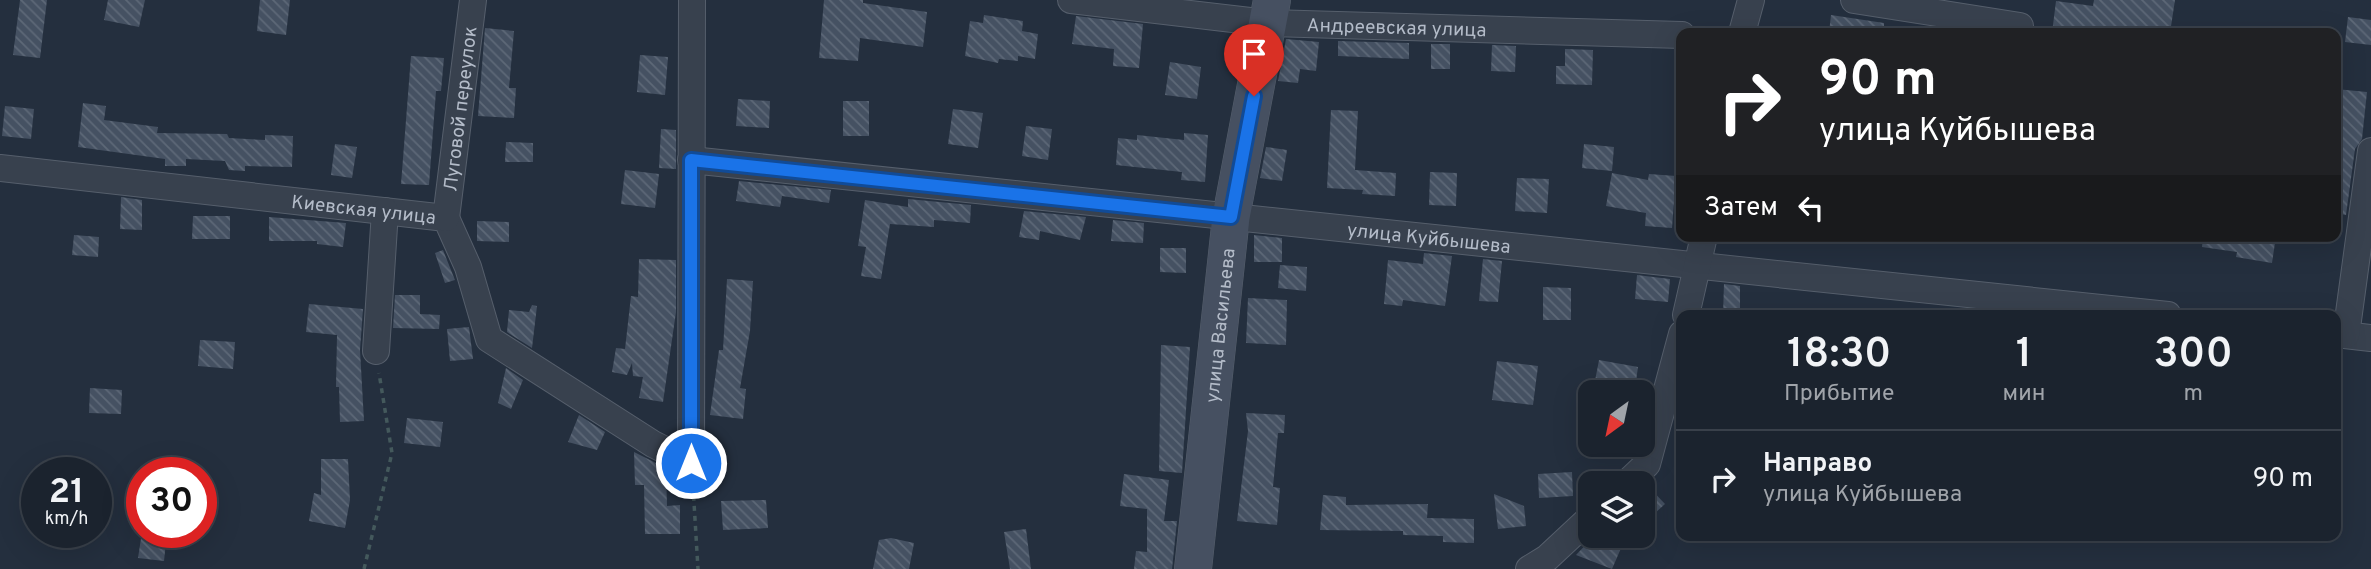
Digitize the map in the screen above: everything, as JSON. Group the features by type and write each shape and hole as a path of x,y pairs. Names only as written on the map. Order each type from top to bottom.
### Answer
{"street":[{"name":"Луговой переулок","path":"446,218 473,0"},
{"path":"691,463 692,0"},
{"name":"Андреевская улица","path":"1071,0 1676,35"},
{"path":"1743,28 1751,0"},
{"path":"1854,0 2020,26"},
{"name":"улица Васильева","path":"1193,569 1231,217 1270,12"},
{"path":"2351,335 2371,151"},
{"name":"улица Куйбышева","path":"691,160 1699,263 2123,310"},
{"name":"Киевская улица","path":"0,168 446,218 468,267 489,339 653,444 691,463"},
{"path":"376,351 385,211"},
{"path":"1687,310 1703,242"},
{"path":"1640,471 1647,464 1676,356"},
{"path":"1529,569 1547,558 1578,529"}],"path":[{"path":"364,569 392,453 376,351"},
{"path":"691,463 698,569"}],"building":[{"path":"20,0 47,0 40,58 13,55"},
{"path":"108,0 145,0 139,27 104,20"},
{"path":"260,0 290,0 286,35 257,31"},
{"path":"824,0 863,0 863,3 927,12 923,47 860,38 858,61 819,58"},
{"path":"2094,0 2175,0 2171,28 2053,28 2056,1 2093,6"},
{"path":"984,15 1023,21 1022,31 1038,34 1035,59 1018,56 1018,61 999,59 998,63 965,56 970,21 983,23"},
{"path":"1831,15 1884,23 1884,28 1830,28"},
{"path":"1076,16 1143,24 1139,68 1113,66 1114,49 1072,44"},
{"path":"2348,17 2371,20 2371,45 2345,42"},
{"path":"485,28 514,31 509,88 516,88 514,118 478,116"},
{"path":"1286,39 1319,42 1316,71 1300,69 1298,83 1278,81"},
{"path":"1338,41 1409,43 1409,59 1338,56"},
{"path":"1431,44 1450,44 1450,69 1431,69"},
{"path":"1492,45 1516,46 1515,72 1491,71"},
{"path":"1565,49 1593,50 1592,85 1556,84 1556,66 1565,66"},
{"path":"640,55 668,57 665,95 637,92"},
{"path":"411,56 444,58 441,91 436,91 429,185 401,184"},
{"path":"1170,62 1201,67 1197,99 1165,95"},
{"path":"2341,89 2367,92 2362,139 2355,149 2346,215 2341,214"},
{"path":"738,99 770,101 769,128 736,126"},
{"path":"843,101 869,101 869,136 843,136"},
{"path":"83,103 106,106 104,120 158,127 157,133 227,134 229,138 265,140 265,135 293,136 292,167 245,166 245,171 229,170 225,161 186,159 186,166 165,166 165,159 78,147"},
{"path":"5,106 34,109 31,139 2,136"},
{"path":"953,109 983,113 978,148 948,144"},
{"path":"1331,110 1358,111 1355,170 1396,173 1395,196 1362,194 1363,190 1327,188"},
{"path":"1026,126 1052,129 1048,160 1022,156"},
{"path":"661,129 676,130 676,169 659,168"},
{"path":"1184,133 1208,135 1205,182 1181,180 1182,172 1116,165 1118,138 1137,140 1137,135 1184,140"},
{"path":"506,142 533,143 533,162 505,162"},
{"path":"335,144 357,147 352,178 331,175"},
{"path":"1584,144 1614,147 1612,171 1582,168"},
{"path":"1266,147 1287,150 1282,181 1260,178"},
{"path":"625,170 659,174 655,208 621,204"},
{"path":"1430,172 1457,173 1456,206 1429,205"},
{"path":"1612,173 1648,180 1649,174 1676,176 1672,228 1645,226 1646,213 1606,206"},
{"path":"1517,178 1549,179 1547,213 1515,211"},
{"path":"739,181 831,190 829,203 782,196 780,207 736,201"},
{"path":"121,197 142,200 142,230 120,229"},
{"path":"908,199 971,205 970,223 934,220 934,227 890,224 881,279 861,276 866,247 858,246 865,200 908,207"},
{"path":"1024,211 1086,217 1080,240 1040,231 1039,240 1019,237"},
{"path":"193,216 230,216 230,239 192,239"},
{"path":"269,217 346,223 343,247 317,244 317,241 269,241"},
{"path":"1113,220 1144,223 1143,243 1111,241"},
{"path":"477,221 509,222 509,242 477,241"},
{"path":"74,235 99,237 98,257 72,255"},
{"path":"1254,235 1282,238 1282,262 1254,262"},
{"path":"2202,242 2275,242 2272,263 2236,257 2237,252 2202,247"},
{"path":"1160,248 1186,248 1186,273 1160,272"},
{"path":"443,250 455,280 445,283 435,253"},
{"path":"1424,253 1452,256 1445,306 1403,300 1402,306 1384,304 1388,260 1423,264"},
{"path":"639,259 676,260 676,312 663,402 639,398 643,377 633,376 632,363 627,375 612,372 616,348 625,349 631,296 638,297"},
{"path":"1483,259 1502,261 1498,302 1479,301"},
{"path":"1280,265 1307,267 1306,291 1278,288"},
{"path":"1637,275 1670,279 1668,302 1635,299"},
{"path":"727,279 753,281 750,331 740,388 746,389 743,419 710,415 719,350 723,350"},
{"path":"1724,284 1740,286 1740,310 1723,310"},
{"path":"1543,287 1571,288 1571,320 1543,320"},
{"path":"395,295 420,295 420,314 440,315 439,329 393,328"},
{"path":"1248,298 1287,300 1286,345 1246,343"},
{"path":"309,304 363,309 360,350 364,421 340,422 339,387 336,387 337,335 306,332"},
{"path":"532,305 537,306 532,348 507,332 509,310 529,312"},
{"path":"469,327 473,359 450,361 447,329"},
{"path":"200,340 235,342 233,369 198,366"},
{"path":"1161,345 1190,347 1182,473 1159,471"},
{"path":"1599,360 1638,367 1636,380 1595,380"},
{"path":"1497,361 1538,366 1533,405 1492,400"},
{"path":"506,368 523,380 511,409 498,403"},
{"path":"90,388 122,390 121,414 89,413"},
{"path":"1246,413 1285,415 1284,433 1278,433 1273,487 1280,488 1277,525 1237,521 1248,431"},
{"path":"579,415 605,432 597,450 568,442"},
{"path":"407,418 443,422 440,447 404,443"},
{"path":"634,452 666,468 667,506 680,505 680,534 645,534 644,485 635,485"},
{"path":"321,459 348,459 350,500 345,528 309,521 314,493 321,495"},
{"path":"1572,472 1573,496 1539,498 1538,474"},
{"path":"1124,474 1169,480 1164,521 1177,521 1172,569 1134,569 1136,551 1147,552 1147,509 1120,506"},
{"path":"1655,493 1665,504 1655,513"},
{"path":"1494,494 1524,506 1526,526 1498,529"},
{"path":"1323,495 1346,497 1346,505 1428,504 1427,518 1474,519 1474,543 1443,542 1443,536 1403,535 1403,531 1320,530"},
{"path":"766,500 768,528 723,530 721,501"},
{"path":"1026,529 1031,569 1010,569 1004,532"},
{"path":"891,538 914,543 909,569 873,569 879,540"},
{"path":"140,548 165,548 164,561 138,558"},
{"path":"1583,548 1621,548 1612,569 1576,555"}],"route":[{"path":"691,463 691,160 1231,217 1254,96"}]}
